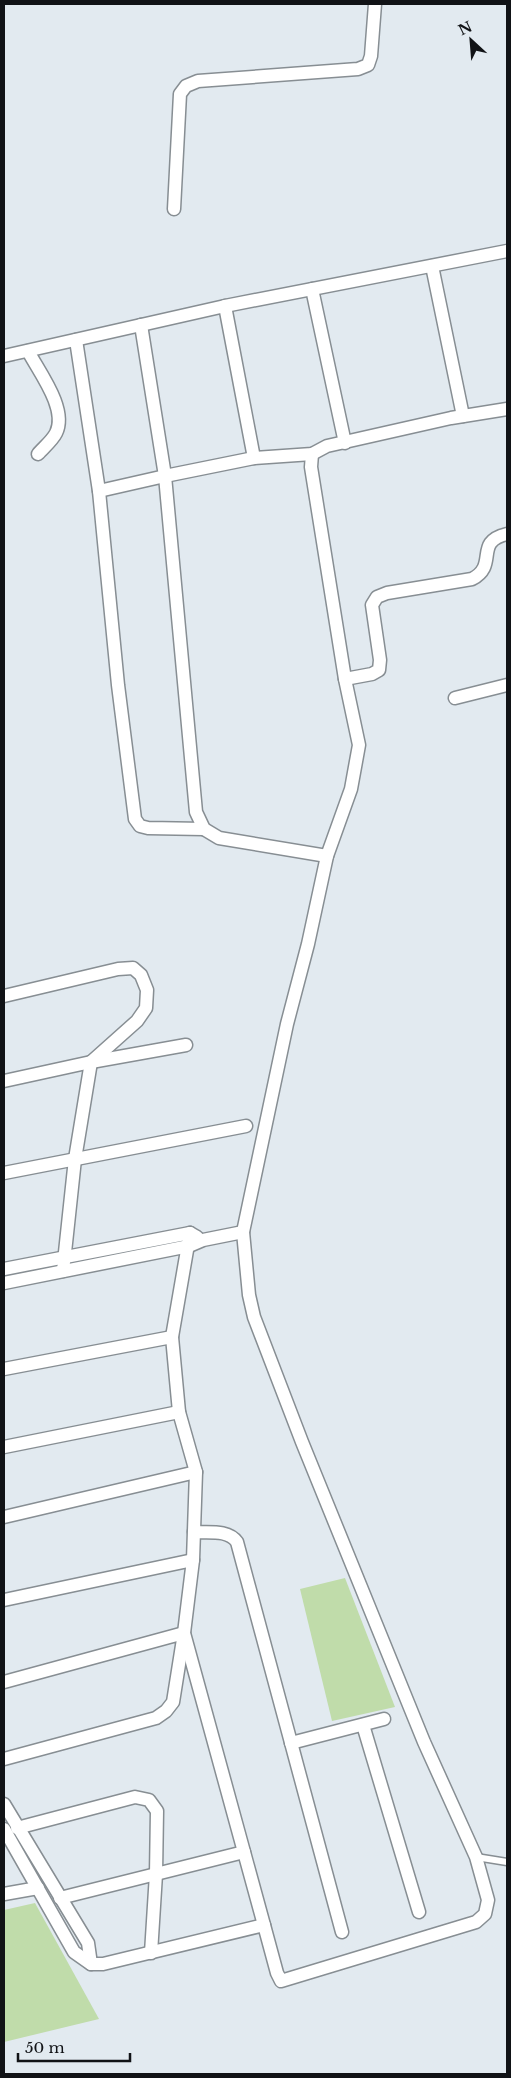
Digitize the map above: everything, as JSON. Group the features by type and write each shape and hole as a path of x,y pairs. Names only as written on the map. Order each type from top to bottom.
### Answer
{"street":[{"path":"174,209 180,94 186,86 198,81 358,69 368,65 371,56 375,4"},
{"path":"4,356 225,306 507,251"},
{"path":"432,266 463,416"},
{"path":"312,289 345,443"},
{"path":"225,306 254,458"},
{"path":"141,325 165,476 196,812 204,829"},
{"path":"76,340 99,491 118,685 135,819 140,826 148,828 204,829 219,838 327,856"},
{"path":"28,351 56,403 60,419 56,434 38,454"},
{"path":"99,491 254,458 312,454 327,446 463,416 507,409"},
{"path":"184,1633 277,1973 281,1981 476,1922 485,1914 488,1900 476,1857 420,1733 302,1442 254,1316 249,1295 243,1232 287,1024 308,944 327,856 351,790 359,745 345,679 311,467 312,454"},
{"path":"345,679 372,674 379,670 380,660 372,605 377,597 387,593 472,579 481,574 487,563 487,551 490,542 497,536 507,534"},
{"path":"455,698 507,685"},
{"path":"4,996 118,969 133,968 141,974 147,990 146,1008 138,1021 91,1062 75,1159 63,1271"},
{"path":"4,1081 91,1062 186,1045"},
{"path":"4,1172 246,1126"},
{"path":"4,1269 64,1258 190,1240 203,1240 243,1232"},
{"path":"4,1283 63,1271 190,1240"},
{"path":"4,1758 156,1718 166,1711 173,1702 193,1560 196,1472 179,1412 172,1337 190,1240"},
{"path":"4,1368 172,1337"},
{"path":"4,1446 179,1412"},
{"path":"4,1517 196,1472"},
{"path":"194,1532 224,1533 233,1536 237,1542 342,1932"},
{"path":"4,1600 193,1560"},
{"path":"4,1682 184,1633"},
{"path":"291,1743 384,1719"},
{"path":"363,1725 419,1912"},
{"path":"17,1828 136,1797 149,1800 157,1812 156,1874 151,1952"},
{"path":"4,1804 88,1942 91,1964"},
{"path":"4,1830 74,1952 91,1964 103,1964 264,1925"},
{"path":"60,1898 244,1852"},
{"path":"4,1894 38,1888"}],"lane":[{"path":"476,1857 507,1862"}],"green space":[{"path":"345,1578 395,1707 332,1721 300,1589"},
{"path":"35,1903 99,2019 4,2042 4,1910"}]}
